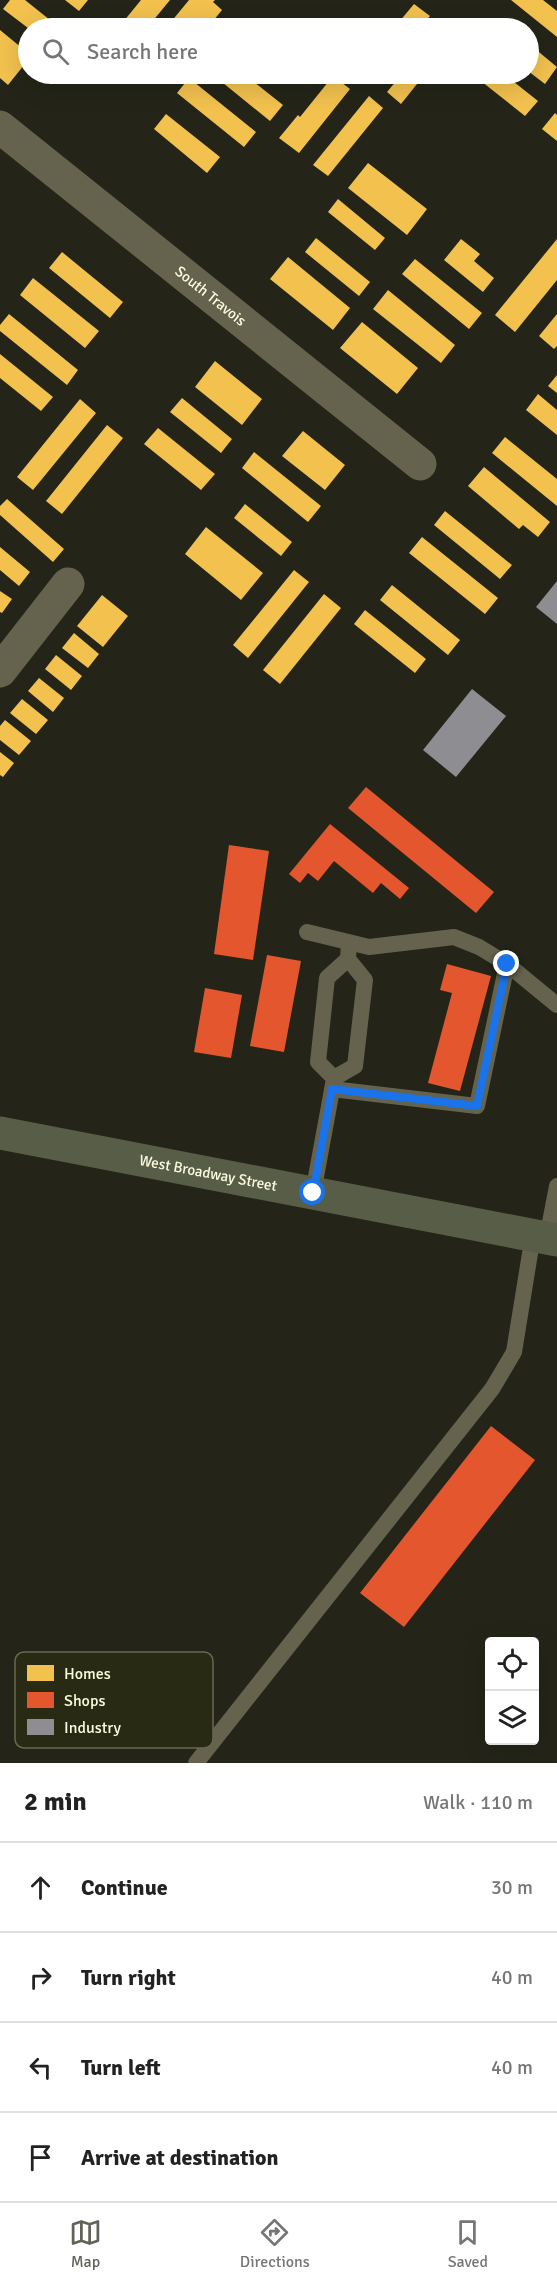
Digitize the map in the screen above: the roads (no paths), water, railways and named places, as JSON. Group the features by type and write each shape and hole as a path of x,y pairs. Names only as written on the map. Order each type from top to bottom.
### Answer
{"main road":[{"name":"West Broadway Street","path":"0,1133 546,1237"}],"street":[{"name":"South Travois","path":"0,127 420,464"},
{"path":"0,671 68,584"}],"lane":[{"path":"307,932 369,947 454,937 479,947 507,964 557,1005"},
{"path":"313,1193 333,1083 355,1066 365,980 348,959 349,942"},
{"path":"348,959 327,978 318,1062 333,1083 477,1106 507,964"},
{"path":"213,1742 492,1389 514,1352 546,1237 557,1186"},
{"path":"196,1763 208,1748"}]}
